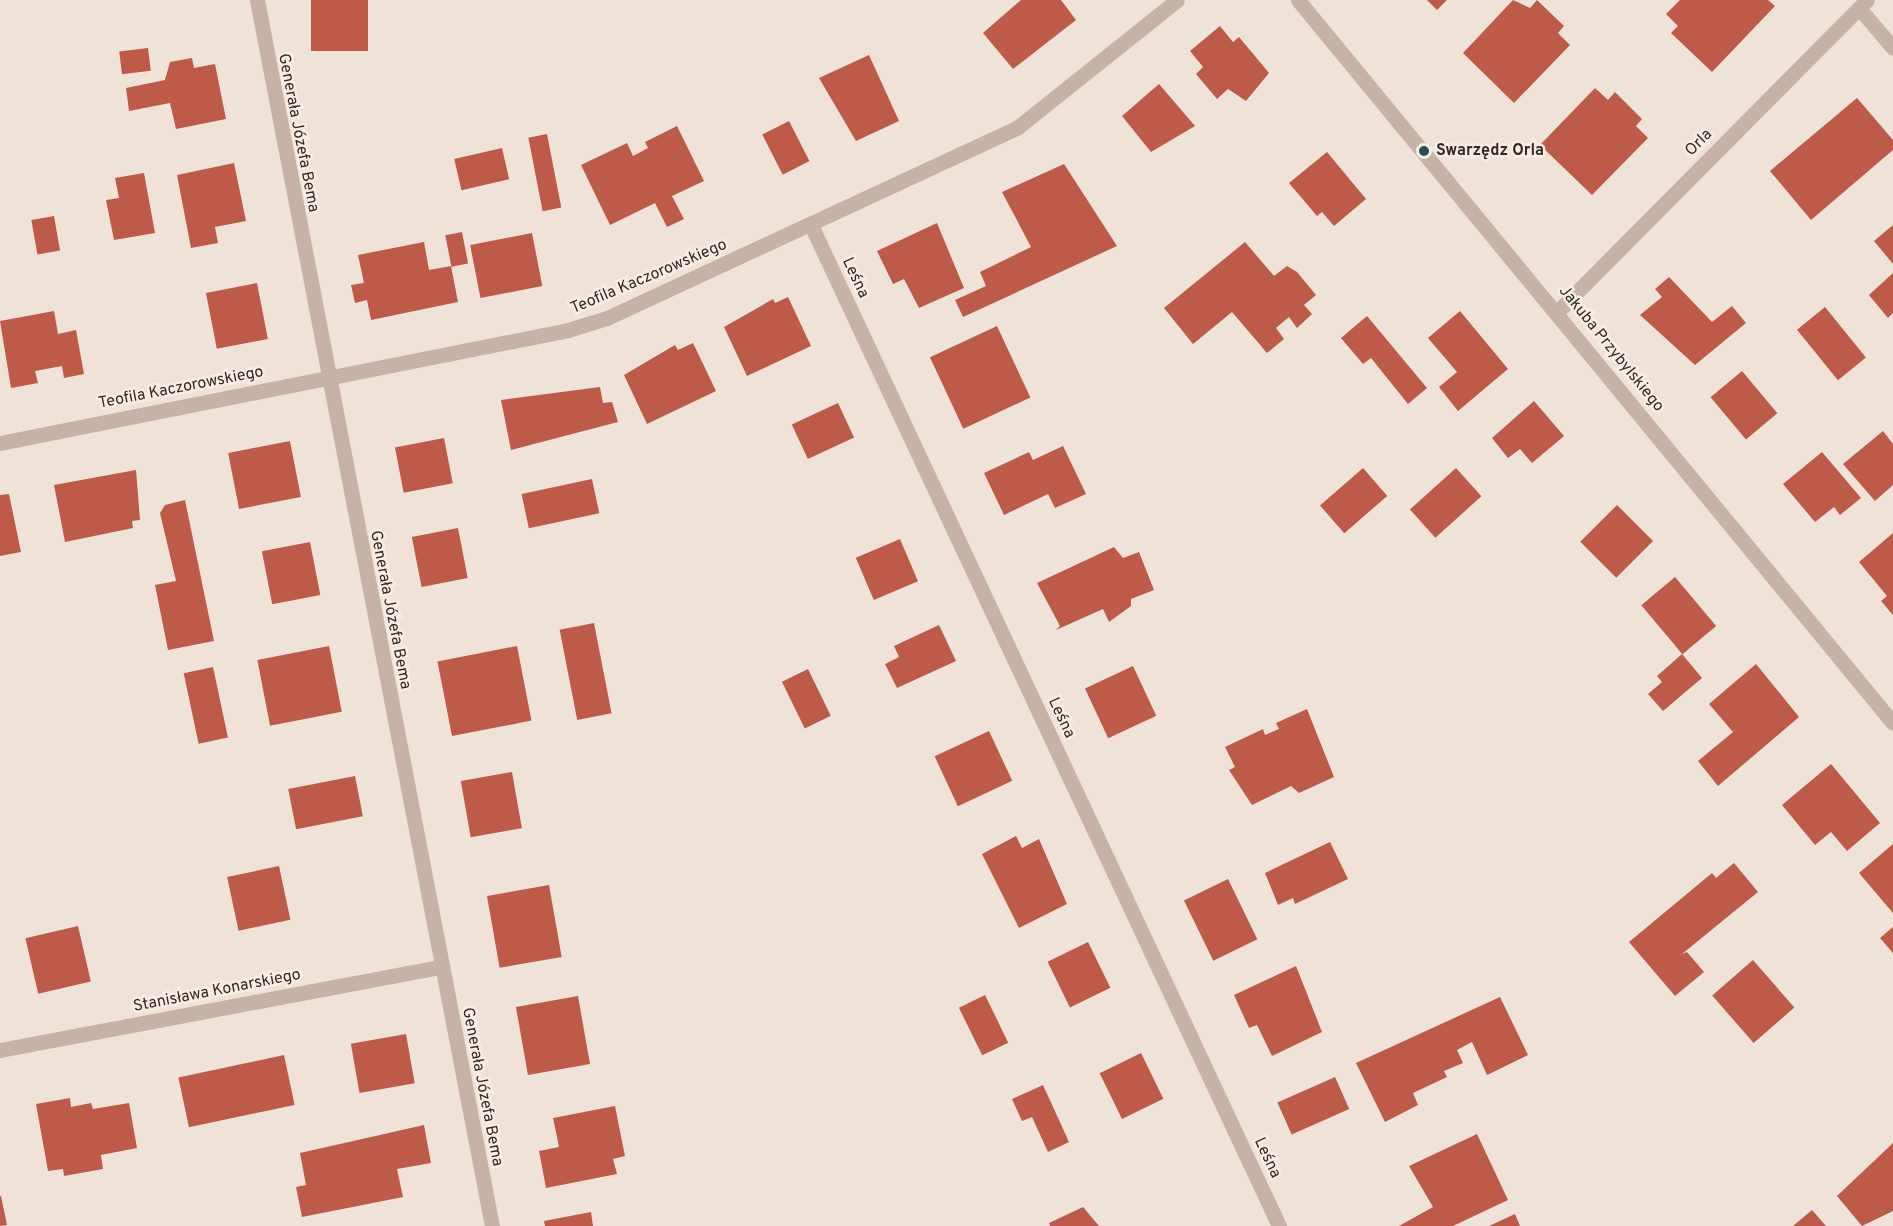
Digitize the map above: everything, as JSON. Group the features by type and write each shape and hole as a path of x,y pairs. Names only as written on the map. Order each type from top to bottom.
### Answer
{"street":[{"name":"Generała Józefa Bema","path":"257,0 326,377 492,1226"},
{"name":"Teofila Kaczorowskiego","path":"0,443 578,327 811,225 1018,127 1177,0"},
{"name":"Jakuba Przybylskiego","path":"1298,0 1558,311 1893,723"},
{"name":"Orla","path":"1558,311 1863,4"},
{"path":"1863,4 1893,48"},
{"name":"Leśna","path":"811,225 1279,1226"},
{"name":"Stanisława Konarskiego","path":"0,1050 440,967"}],"building":[{"path":"311,0 368,0 368,51 311,51"},
{"path":"1021,0 1061,0 1076,20 1013,69 983,33"},
{"path":"1427,0 1447,0 1437,10"},
{"path":"1513,0 1530,8 1537,0 1564,26 1558,33 1570,45 1514,103 1463,53"},
{"path":"1680,0 1768,0 1775,6 1712,72 1671,33 1678,26 1666,14"},
{"path":"1220,26 1233,42 1239,37 1269,73 1246,101 1228,89 1217,99 1196,74 1203,67 1190,51"},
{"path":"148,48 151,71 122,74 119,52"},
{"path":"869,55 899,121 856,141 819,78"},
{"path":"192,58 194,68 215,64 226,119 176,129 170,103 129,111 126,88 165,80 170,62"},
{"path":"1159,84 1195,126 1151,152 1122,116"},
{"path":"1595,88 1608,100 1615,92 1642,119 1636,126 1648,138 1592,195 1540,145"},
{"path":"1857,98 1893,140 1893,150 1811,220 1770,171"},
{"path":"789,121 809,161 783,175 762,135"},
{"path":"677,126 704,181 672,196 684,219 667,227 655,203 610,225 581,165 627,143 633,156 648,148 645,142"},
{"path":"547,134 561,208 543,211 528,138"},
{"path":"502,148 509,179 461,190 454,159"},
{"path":"1327,152 1366,199 1334,226 1322,212 1317,216 1289,183"},
{"path":"234,163 246,221 215,227 218,243 191,248 177,175"},
{"path":"1064,164 1117,246 963,317 955,300 986,286 980,272 1031,247 1002,192"},
{"path":"144,173 155,233 114,240 106,200 119,198 115,178"},
{"path":"54,216 60,250 37,254 31,220"},
{"path":"937,223 964,288 919,308 904,279 893,284 877,251"},
{"path":"1893,225 1893,264 1874,241"},
{"path":"462,232 468,263 451,267 445,235"},
{"path":"532,233 542,286 480,298 470,245"},
{"path":"424,242 429,270 451,266 458,302 371,320 367,300 355,303 351,285 364,283 358,255"},
{"path":"1245,242 1274,276 1287,266 1297,272 1316,295 1304,305 1312,314 1297,328 1289,317 1276,328 1284,339 1267,353 1232,312 1193,344 1164,308"},
{"path":"1893,273 1893,313 1888,318 1869,295"},
{"path":"1669,277 1712,322 1732,306 1746,323 1695,365 1640,315 1662,297 1655,289"},
{"path":"257,283 268,339 217,349 206,293"},
{"path":"788,297 811,346 747,376 724,327 773,299 775,303"},
{"path":"1825,307 1866,358 1838,380 1797,330"},
{"path":"54,311 58,334 76,330 84,374 64,378 62,366 35,371 38,383 11,388 0,321"},
{"path":"1460,311 1508,369 1458,411 1439,387 1457,372 1428,338"},
{"path":"1367,316 1427,388 1408,404 1371,358 1363,364 1341,338"},
{"path":"997,326 1030,398 963,429 930,357"},
{"path":"693,343 716,391 647,424 624,375 675,345 678,350"},
{"path":"1742,371 1777,413 1746,439 1711,397"},
{"path":"600,387 603,403 612,402 618,422 511,450 501,400"},
{"path":"1534,401 1564,436 1532,463 1520,449 1508,458 1492,438"},
{"path":"838,403 854,437 808,459 792,425"},
{"path":"1883,431 1893,444 1893,485 1875,501 1843,464"},
{"path":"444,438 453,483 404,493 395,448"},
{"path":"290,441 301,497 239,509 228,453"},
{"path":"1063,446 1086,494 1055,508 1048,494 1004,515 984,473 1029,452 1033,460"},
{"path":"1822,452 1861,498 1840,515 1834,507 1815,522 1783,484"},
{"path":"1363,468 1387,496 1344,533 1320,505"},
{"path":"1456,468 1481,496 1435,538 1410,509"},
{"path":"136,470 140,520 132,521 133,528 65,542 54,485"},
{"path":"592,479 599,513 529,528 522,494"},
{"path":"9,494 21,552 0,556 0,495"},
{"path":"185,500 214,641 168,650 155,585 176,581 160,513 165,505"},
{"path":"1617,505 1653,541 1616,578 1580,542"},
{"path":"458,528 468,578 422,587 412,537"},
{"path":"1893,533 1893,615 1881,601 1887,596 1859,562"},
{"path":"900,539 918,581 874,600 856,558"},
{"path":"310,542 320,595 272,604 262,551"},
{"path":"1114,547 1123,558 1139,552 1154,590 1131,599 1131,606 1109,622 1103,609 1056,630 1060,626 1037,583"},
{"path":"1675,577 1716,626 1682,654 1641,605"},
{"path":"594,623 612,713 577,720 560,630"},
{"path":"939,625 956,661 897,688 885,664 899,657 894,646"},
{"path":"329,646 342,712 270,726 257,660"},
{"path":"517,646 532,721 452,736 437,661"},
{"path":"1682,654 1702,678 1663,711 1648,694 1662,682 1657,676"},
{"path":"1756,664 1799,717 1718,786 1698,761 1733,732 1709,704"},
{"path":"1133,666 1156,716 1108,738 1085,688"},
{"path":"213,667 228,737 199,744 184,673"},
{"path":"808,669 831,716 805,728 782,682"},
{"path":"1307,709 1334,777 1299,793 1291,786 1252,805 1229,770 1235,767 1225,747 1263,729 1265,735 1279,729 1276,723"},
{"path":"989,731 1012,781 958,806 935,756"},
{"path":"1831,764 1880,823 1847,851 1831,832 1815,845 1782,805"},
{"path":"512,772 522,828 471,837 461,781"},
{"path":"355,776 363,816 296,829 288,789"},
{"path":"1016,836 1022,848 1039,839 1067,904 1019,928 982,854"},
{"path":"1330,842 1348,879 1295,904 1293,898 1278,905 1265,873"},
{"path":"1893,844 1893,913 1859,873"},
{"path":"1734,863 1758,892 1682,954 1687,952 1704,972 1675,996 1629,942 1712,873 1716,878"},
{"path":"279,866 290,920 239,931 227,877"},
{"path":"1228,879 1257,939 1213,961 1184,900"},
{"path":"549,885 562,957 500,968 487,896"},
{"path":"78,926 91,982 38,994 25,938"},
{"path":"1893,927 1893,953 1880,938"},
{"path":"1088,942 1110,988 1070,1008 1048,962"},
{"path":"1753,960 1794,1008 1754,1043 1712,995"},
{"path":"1296,966 1322,1032 1272,1056 1257,1025 1249,1028 1234,995"},
{"path":"985,995 1008,1043 982,1055 959,1008"},
{"path":"578,996 590,1064 528,1075 516,1007"},
{"path":"1500,997 1528,1055 1487,1075 1472,1042 1457,1050 1463,1063 1444,1071 1447,1077 1413,1093 1418,1105 1385,1122 1356,1063"},
{"path":"406,1034 415,1083 360,1093 351,1044"},
{"path":"1141,1053 1163,1099 1122,1119 1100,1073"},
{"path":"284,1055 295,1105 189,1127 178,1077"},
{"path":"1335,1077 1349,1109 1292,1135 1277,1103"},
{"path":"1043,1085 1069,1142 1048,1152 1032,1117 1022,1121 1012,1099"},
{"path":"70,1098 71,1107 91,1103 93,1109 129,1103 137,1148 101,1155 103,1169 64,1176 63,1169 48,1171 36,1104"},
{"path":"615,1106 625,1156 613,1159 617,1174 546,1188 539,1151 559,1147 553,1118"},
{"path":"424,1125 431,1163 397,1169 403,1197 302,1217 296,1187 306,1185 300,1153"},
{"path":"1477,1134 1508,1200 1453,1226 1399,1226 1433,1207 1409,1166"},
{"path":"1893,1143 1893,1211 1862,1226 1837,1196"},
{"path":"0,1196 7,1225 0,1226"},
{"path":"1083,1207 1099,1226 1050,1226 1049,1223"},
{"path":"1812,1210 1826,1226 1793,1226"},
{"path":"591,1212 593,1226 545,1226 544,1221"},
{"path":"1515,1214 1520,1226 1489,1226"}],"place":[{"name":"Swarzędz Orla","path":"1424,151"}]}
